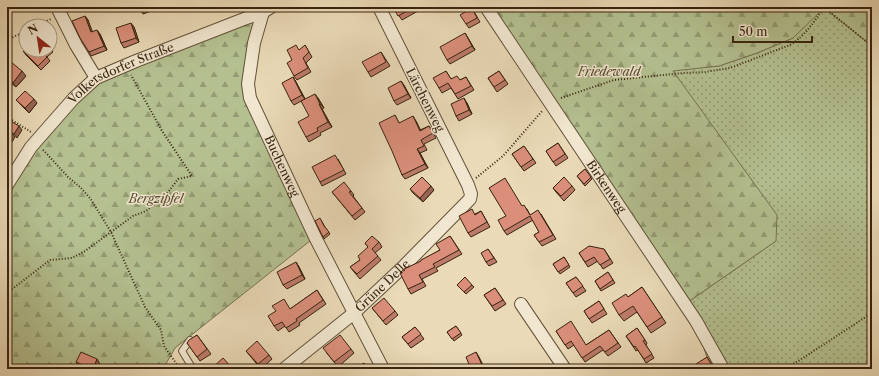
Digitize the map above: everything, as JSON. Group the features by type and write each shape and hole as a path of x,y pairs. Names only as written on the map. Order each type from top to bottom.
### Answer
{"street":[{"name":"Lärchenweg","path":"379,7 469,189"},
{"name":"Birkenweg","path":"486,7 696,321 724,369"},
{"name":"Volkersdorfer Straße","path":"7,185 36,140 74,98 96,78 267,9"},
{"name":"Buchenweg","path":"267,9 254,43 248,84 250,98 315,237 383,369"},
{"path":"59,10 76,45 96,78"},
{"name":"Grüne Delle","path":"284,369 354,313 416,254 470,199 469,189"},
{"path":"522,304 566,369"}],"lane":[{"path":"190,340 182,351 193,369"}],"path":[{"path":"469,189 503,156 549,102 614,80 705,72 730,68 790,45 804,35 824,7 872,46"},
{"path":"48,18 59,10"},
{"path":"7,40 18,35"},
{"path":"7,293 50,260 72,258 85,251 133,216 146,211 166,196 178,179 192,176 162,131 132,75 125,66"},
{"path":"7,117 36,140 68,177 90,198 111,232 145,306 161,330 164,346 180,369"},
{"path":"786,369 872,312"}],"green space":[{"name":"Friedewald","path":"488,7 872,7 872,46 824,8 793,38 757,53 719,66 673,71 777,215 776,241 688,302"},
{"path":"824,7 872,46 872,369 711,369 688,302 776,241 673,70 719,66 757,53 793,38"},
{"name":"Bergzipfel","path":"263,12 248,84 315,237 175,348 163,369 7,369 7,185 96,78"}],"building":[{"path":"393,7 414,7 398,16"},
{"path":"472,8 477,18 466,24 460,15"},
{"path":"85,16 91,32 97,30 104,46 89,52 72,21"},
{"path":"131,23 136,38 121,43 116,28"},
{"path":"465,33 472,46 447,60 440,47"},
{"path":"296,45 299,50 305,45 309,52 303,58 308,68 294,76 287,63 292,60 287,50"},
{"path":"381,52 386,62 368,72 362,62"},
{"path":"30,58 46,58 38,66"},
{"path":"11,62 22,71 13,83 7,78 7,66"},
{"path":"446,71 451,79 457,76 460,80 466,77 471,86 455,94 448,83 439,88 433,78"},
{"path":"499,71 505,80 494,87 488,78"},
{"path":"293,77 302,95 291,101 282,83"},
{"path":"401,81 408,94 394,101 388,88"},
{"path":"25,91 34,99 25,108 16,100"},
{"path":"315,94 328,122 317,128 318,131 306,137 298,122 309,116 301,101"},
{"path":"464,98 469,110 456,116 451,104"},
{"path":"395,115 399,123 413,116 420,131 429,126 433,133 421,140 424,146 417,149 425,164 402,175 379,123"},
{"path":"9,120 19,126 14,134 12,133 7,142 7,123"},
{"path":"558,143 565,154 553,162 546,151"},
{"path":"524,146 533,159 521,167 512,154"},
{"path":"335,155 344,170 320,182 312,167"},
{"path":"585,169 591,177 584,184 577,176"},
{"path":"422,177 431,186 420,198 410,189"},
{"path":"564,177 572,186 561,196 553,188"},
{"path":"505,178 522,206 524,205 530,215 538,210 553,235 539,242 534,235 539,232 530,216 504,231 498,220 506,216 489,188"},
{"path":"344,182 351,191 349,192 362,208 352,216 332,192"},
{"path":"472,209 475,215 481,211 487,222 468,233 459,216"},
{"path":"320,218 329,232 323,237 315,221"},
{"path":"372,236 379,242 372,249 378,256 357,274 350,267 360,260 358,256 368,247 365,243"},
{"path":"450,236 459,250 433,264 435,267 419,275 423,282 408,289 400,273 404,269 440,250 436,244"},
{"path":"589,246 604,249 610,259 600,265 594,257 585,262 579,253"},
{"path":"488,249 494,258 486,262 481,253"},
{"path":"564,257 569,265 558,272 553,264"},
{"path":"296,262 302,275 283,285 277,272"},
{"path":"608,272 613,280 600,289 595,281"},
{"path":"465,277 472,285 464,292 457,285"},
{"path":"576,277 583,286 573,293 566,283"},
{"path":"642,287 662,317 647,327 633,306 619,315 612,303 626,294 628,297"},
{"path":"495,288 503,300 492,306 484,295"},
{"path":"317,290 323,300 286,328 282,322 274,326 268,316 276,311 272,306 284,299 290,309"},
{"path":"384,298 395,311 383,321 372,308"},
{"path":"599,301 604,309 589,319 584,311"},
{"path":"571,321 586,345 609,330 618,343 605,352 600,346 582,358 571,341 565,345 556,331"},
{"path":"456,326 461,333 452,339 447,332"},
{"path":"415,327 421,334 408,344 402,337"},
{"path":"637,328 645,340 643,341 652,354 644,359 626,336"},
{"path":"197,335 207,349 197,357 187,343"},
{"path":"340,335 351,349 334,362 323,348"},
{"path":"257,341 269,355 258,364 246,351"},
{"path":"81,352 97,359 93,369 76,362"},
{"path":"476,352 483,367 479,369 471,369 466,357"},
{"path":"707,357 711,364 704,369 699,369 696,364"},
{"path":"223,358 233,369 212,368"},
{"path":"364,363 367,369 354,369"}]}
